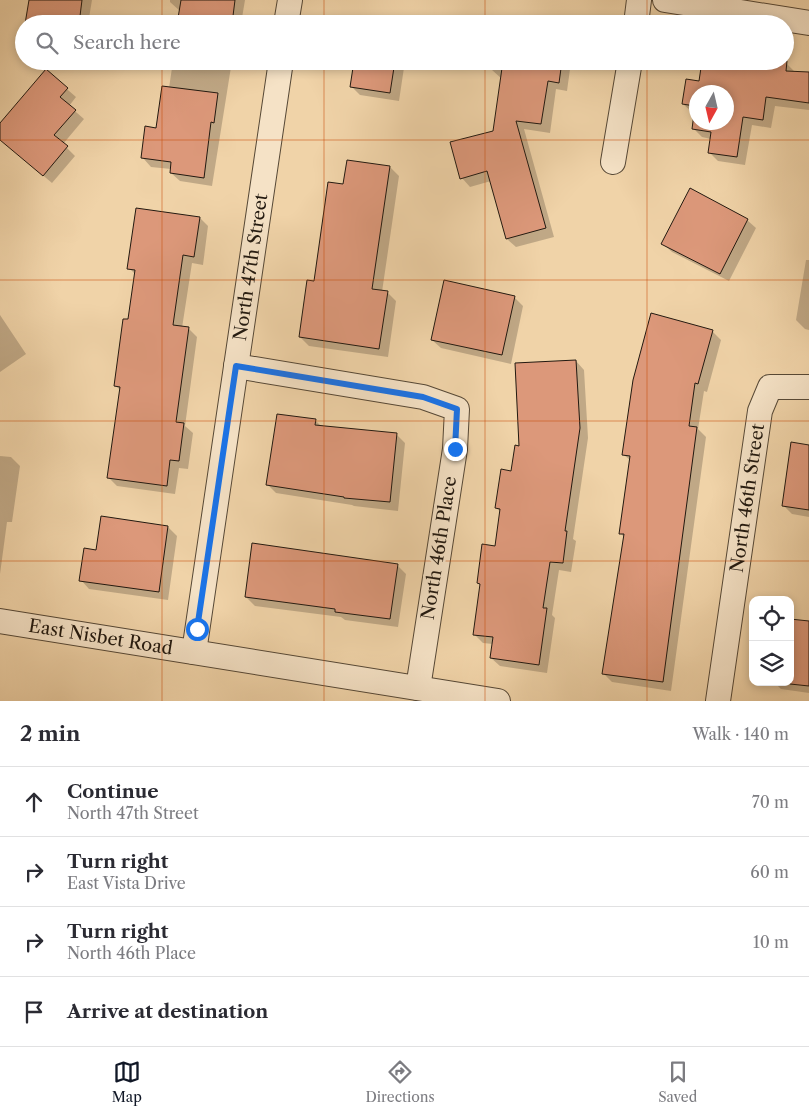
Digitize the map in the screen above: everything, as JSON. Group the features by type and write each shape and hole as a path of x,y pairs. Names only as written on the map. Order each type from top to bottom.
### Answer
{"street":[{"path":"288,15 290,0"},
{"path":"637,15 639,0"},
{"path":"665,0 759,15"},
{"path":"794,21 809,23"},
{"name":"North 47th Street","path":"194,652 280,70"},
{"path":"613,162 628,70"},
{"name":"North 46th Place","path":"236,366 423,397 457,409 455,449 418,688"},
{"name":"North 46th Street","path":"718,701 760,411 770,387 809,387"},
{"name":"East Nisbet Road","path":"0,620 498,701"}],"building":[{"path":"29,0 82,0 80,15 26,15"},
{"path":"181,0 235,0 233,15 178,15"},
{"path":"45,70 68,88 60,97 76,110 54,135 68,146 43,176 0,140 0,123"},
{"path":"353,70 394,70 390,93 350,87"},
{"path":"502,70 561,70 559,83 548,81 541,124 516,121 546,228 506,239 487,171 460,179 450,142 493,131"},
{"path":"701,70 786,70 809,72 809,103 766,97 763,120 743,117 737,157 708,153 711,132 698,130 734,130 734,85 689,85 689,105 682,104 686,79 699,81"},
{"path":"162,86 218,93 214,123 211,122 204,178 170,173 171,162 141,158 145,126 156,128"},
{"path":"347,160 390,166 372,289 388,291 379,349 299,337 307,280 314,281 328,182 343,184"},
{"path":"690,188 748,219 720,274 661,244"},
{"path":"136,208 200,217 194,257 183,255 173,325 189,327 176,422 184,423 179,461 170,460 167,486 107,478 120,387 114,386 123,319 128,319 135,270 127,269"},
{"path":"444,280 515,296 502,355 431,340"},
{"path":"651,313 713,330 698,384 695,383 689,426 697,427 663,682 602,674 624,534 619,534 630,456 622,455 633,380"},
{"path":"576,360 580,428 565,531 567,531 563,563 550,562 543,608 547,608 539,665 490,658 493,637 473,635 480,584 477,583 482,544 495,546 500,509 495,508 501,469 511,471 515,445 519,446 515,363"},
{"path":"277,414 316,419 315,425 397,433 390,502 344,498 266,485"},
{"path":"791,442 809,445 809,510 782,506"},
{"path":"101,516 168,526 159,592 79,581 84,548 96,550"},
{"path":"252,543 398,564 390,619 335,612 335,609 245,597"},
{"path":"794,619 809,621 809,686 794,684"}],"route":[{"path":"197,629 236,366 423,397 457,409 455,449"}]}
